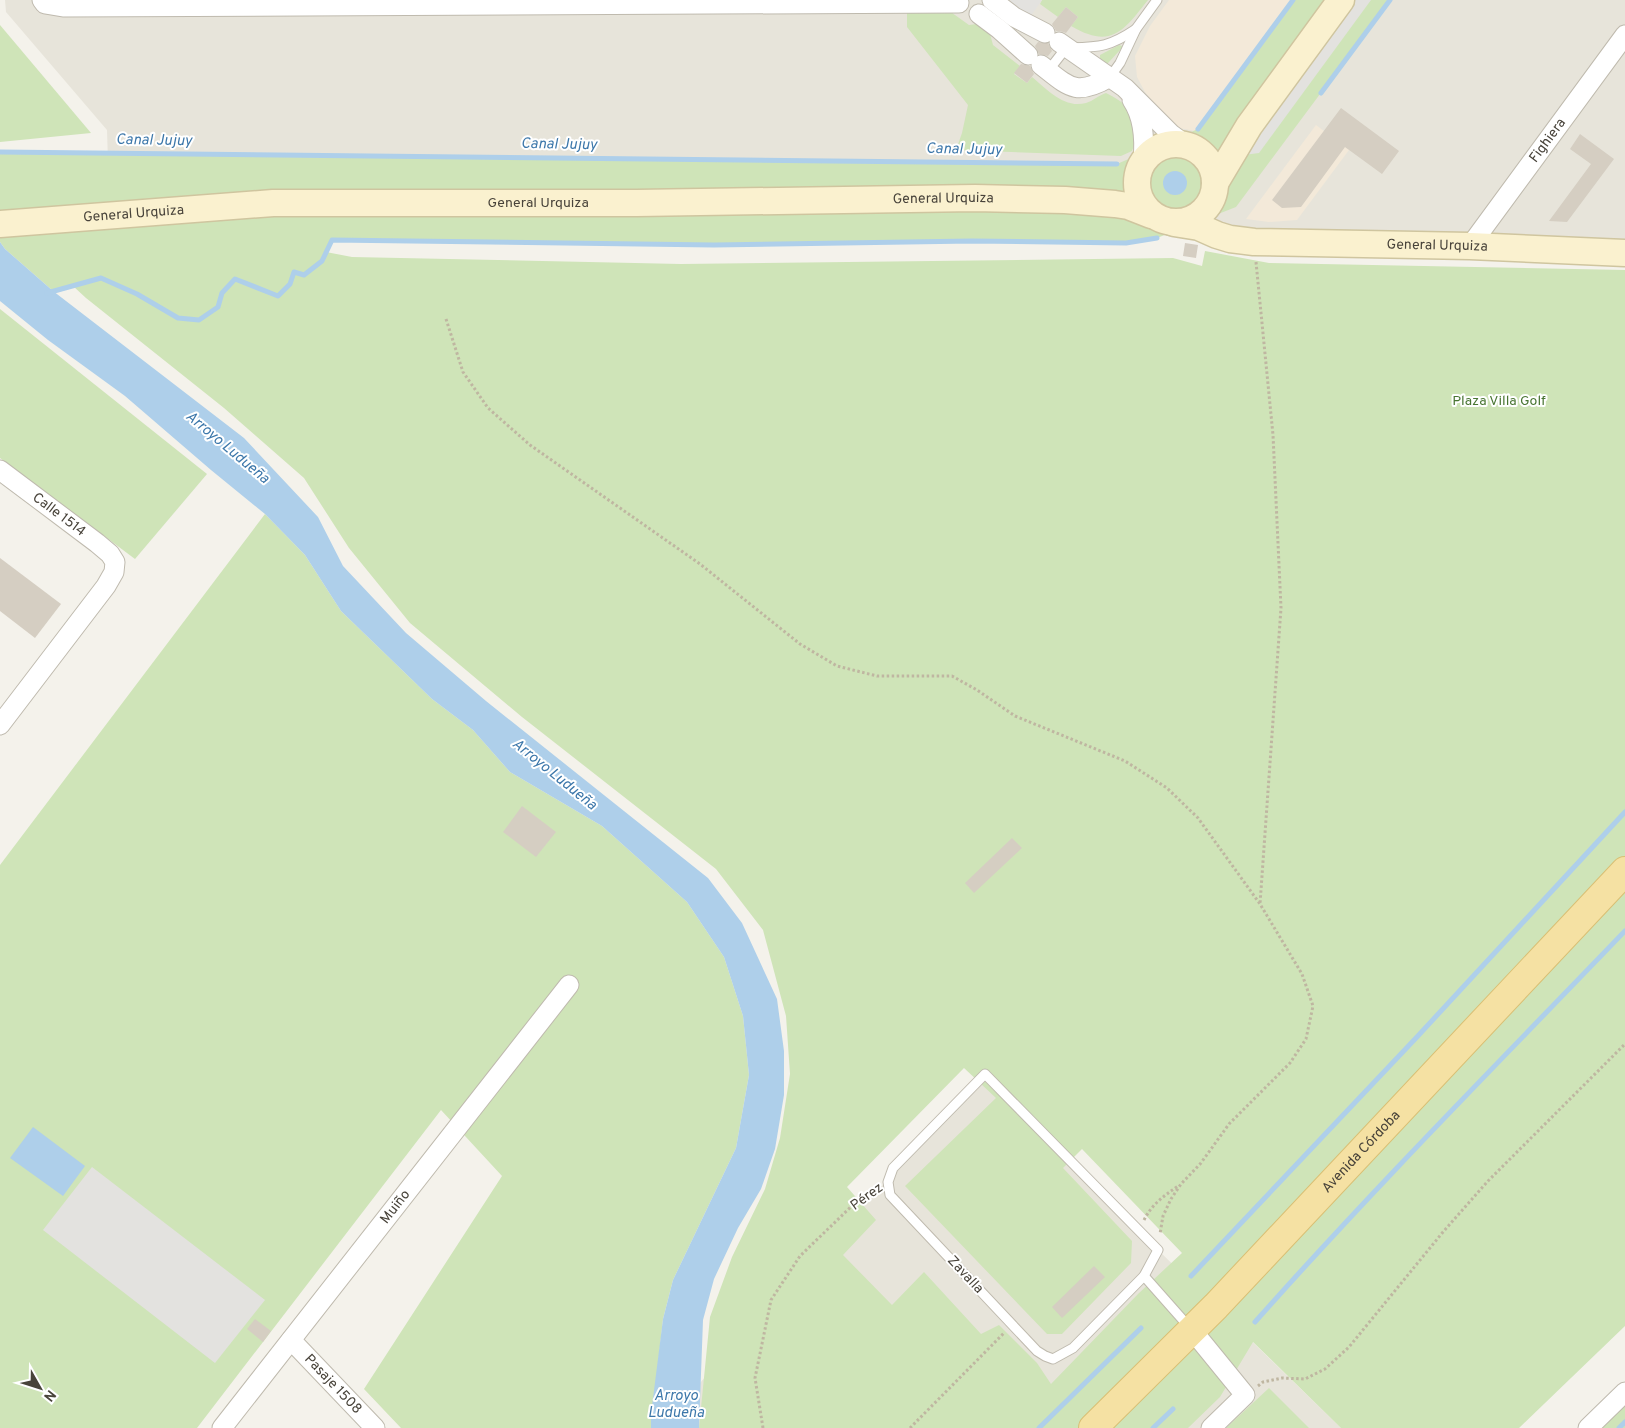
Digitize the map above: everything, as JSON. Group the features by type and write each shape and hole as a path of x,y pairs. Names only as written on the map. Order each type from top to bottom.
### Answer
{"main road":[{"path":"1262,108 1228,138 1212,145 1189,146 1174,144 1162,146 1152,152 1141,166 1136,183 1138,195 1143,206 1163,219 1189,221 1200,215 1208,205 1237,144 1341,0"},
{"path":"1189,146 1200,152 1213,169 1217,205 1225,222 1238,235 1252,241"},
{"name":"General Urquiza","path":"1065,200 1105,190 1123,182 1141,166"},
{"name":"General Urquiza","path":"6,224 273,202 637,203 974,198 1065,200 1121,205 1163,219 1199,227 1230,239 1252,241 1625,252"},
{"name":"Avenida Córdoba","path":"1093,1428 1192,1330 1625,871"}],"street":[{"path":"42,0 44,4 63,7 959,1 966,13 970,15 986,5"},
{"path":"986,5 1026,23 1057,41 1110,77 1125,88 1171,134 1189,146"},
{"path":"986,5 999,29 1011,41 1067,85 1086,88 1095,86 1110,77"},
{"path":"1011,41 1026,23"},
{"name":"Fighiera","path":"1470,246 1625,35"},
{"path":"1125,88 1135,104 1142,122 1145,141 1141,166"},
{"name":"Calle 1514","path":"0,470 97,543 110,554 115,562 114,572 106,586 0,725"},
{"name":"Muiño","path":"222,1428 569,985"},
{"path":"1192,1330 1245,1395 1211,1428"},
{"name":"Pasaje 1508","path":"291,1340 375,1428"},
{"path":"1588,1428 1625,1392"}],"lane":[{"path":"1110,77 1120,63 1136,29 1157,0"},
{"path":"1039,64 1057,41 1105,46 1119,41 1136,29"},
{"name":"Pérez","path":"888,1182 893,1168 985,1074 1145,1236"},
{"name":"Zavalla","path":"888,1182 890,1195 1037,1351 1053,1359 1073,1348 1144,1276"},
{"path":"1145,1236 1158,1250 1144,1276 1192,1330"}],"path":[{"path":"1252,241 1273,435 1281,608 1260,904"},
{"path":"446,319 463,372 488,408 530,445 700,564 800,644 837,666 877,676 952,676 977,690 1015,716 1125,761 1167,788 1198,818 1260,904 1302,974 1313,1006 1306,1040 1290,1063 1229,1124 1201,1164 1181,1184 1159,1199 1149,1210 1144,1221 1145,1236"},
{"path":"1245,1395 1262,1382 1282,1378 1305,1379 1325,1369 1349,1347 1488,1180 1625,1044"},
{"name":"Pérez","path":"763,1428 755,1378 771,1300 800,1256 858,1200 888,1182"},
{"path":"1158,1250 1164,1216 1171,1199 1181,1184"},
{"path":"910,1428 1012,1325"}],"shaded area":[{"path":"5,0 1625,0 1625,253 1217,235 108,162 107,130 6,12"},
{"path":"1011,0 1042,0 1030,17 1010,2"},
{"path":"1169,0 1303,0 1206,133 1179,128 1162,113 1145,92 1137,77 1135,56 1150,26"},
{"path":"1351,0 1371,0 1259,153 1236,156"},
{"path":"1316,125 1349,150 1297,220 1269,222 1246,219"},
{"path":"985,1074 1158,1250 1341,1428 699,1428 700,1383 858,1200 888,1182 893,1168"},
{"path":"92,1167 265,1300 215,1363 43,1230"}],"green space":[{"path":"1042,0 1148,0 1124,28 1107,36 1097,36 1085,33 1071,26 1078,17 1066,7 1058,17 1040,4"},
{"name":"Plaza Villa Golf","path":"1293,0 1390,0 1236,207 1157,238 1126,243 972,241 714,245 332,240 326,252 352,257 681,264 1173,258 1202,266 1205,251 1269,263 1625,270 1625,1326 1519,1428 1341,1428 1253,1342 1220,1397 1188,1428 699,1428 710,1317 732,1257 765,1189 780,1138 790,1074 786,1016 763,930 716,869 522,717 410,623 349,548 304,478 224,408 73,286 53,291 5,249 0,242 0,152 1117,164 1198,129","holes":["964,1068 996,1098 905,1186 1047,1334 1062,1334 1131,1263 1132,1241 1063,1168 1082,1149 1182,1253 1138,1294 1051,1384 1037,1363 999,1325 981,1334 924,1272 892,1305 843,1255 876,1220 847,1187"]},
{"path":"948,10 969,25 977,24 989,30 993,45 1020,66 1014,74 1027,83 1032,77 1056,97 1070,103 1086,103 1106,93 1118,100 1127,108 1133,118 1135,137 1132,151 1121,156 956,150 968,105 907,27 907,11"},
{"path":"0,25 91,133 0,142"},
{"path":"1119,45 1122,48 1108,63 1104,63 1100,59 1100,55"},
{"path":"0,309 207,474 135,559 0,458"},
{"path":"265,514 305,555 341,611 432,699 473,730 510,772 602,826 687,902 724,957 743,1016 749,1075 736,1148 673,1280 663,1319 651,1428 401,1428 364,1389 502,1176 441,1110 197,1428 0,1428 0,865"},
{"path":"1269,1388 1309,1428 1226,1428"},
{"path":"1625,1392 1625,1428 1588,1428"}],"water":[{"path":"1175,171 1184,174 1187,183 1184,192 1175,195 1166,192 1163,183 1166,174"},
{"name":"Arroyo Ludueña","path":"0,242 5,249 53,291 244,438 318,517 343,566 406,633 486,701 708,878 742,923 777,999 784,1051 784,1095 775,1149 761,1189 738,1228 714,1279 703,1320 699,1428 651,1428 651,1414 663,1319 673,1280 736,1148 749,1075 743,1016 724,957 687,902 602,826 510,772 473,730 432,699 341,611 305,555 265,514 125,396 48,340 0,301"},
{"path":"33,1127 85,1166 63,1196 10,1158"}],"building":[{"path":"1066,7 1078,17 1066,33 1056,31 1052,24"},
{"path":"1038,42 1048,43 1052,51 1048,56 1039,54 1035,46"},
{"path":"1021,64 1030,66 1034,74 1027,83 1014,73"},
{"path":"1341,108 1399,151 1382,174 1345,147 1301,207 1282,208 1272,200"},
{"path":"1580,134 1614,159 1567,222 1549,221 1591,164 1570,149"},
{"path":"1185,243 1198,245 1196,258 1183,256"},
{"path":"0,558 61,604 35,638 0,611"},
{"path":"522,806 556,832 536,857 503,832"},
{"path":"1012,838 1022,848 974,893 965,883"},
{"path":"1094,1266 1105,1277 1062,1318 1052,1307"},
{"path":"255,1319 271,1331 263,1342 247,1329"}],"waterway":[{"name":"Canal Jujuy","path":"1198,129 1293,0"},
{"path":"1321,93 1390,0"},
{"name":"Canal Jujuy","path":"0,152 1117,164"},
{"path":"47,293 101,278 137,294 178,318 199,320 218,307 222,293 235,279 278,296 290,284 294,272 304,275 322,261 332,240 714,245 972,241 1126,243 1157,238"},
{"path":"1191,1276 1416,1038 1625,812"},
{"path":"1255,1322 1392,1173 1625,931"},
{"path":"1039,1428 1141,1328"},
{"path":"1153,1428 1173,1409"},
{"path":"1619,1428 1625,1422"}]}
